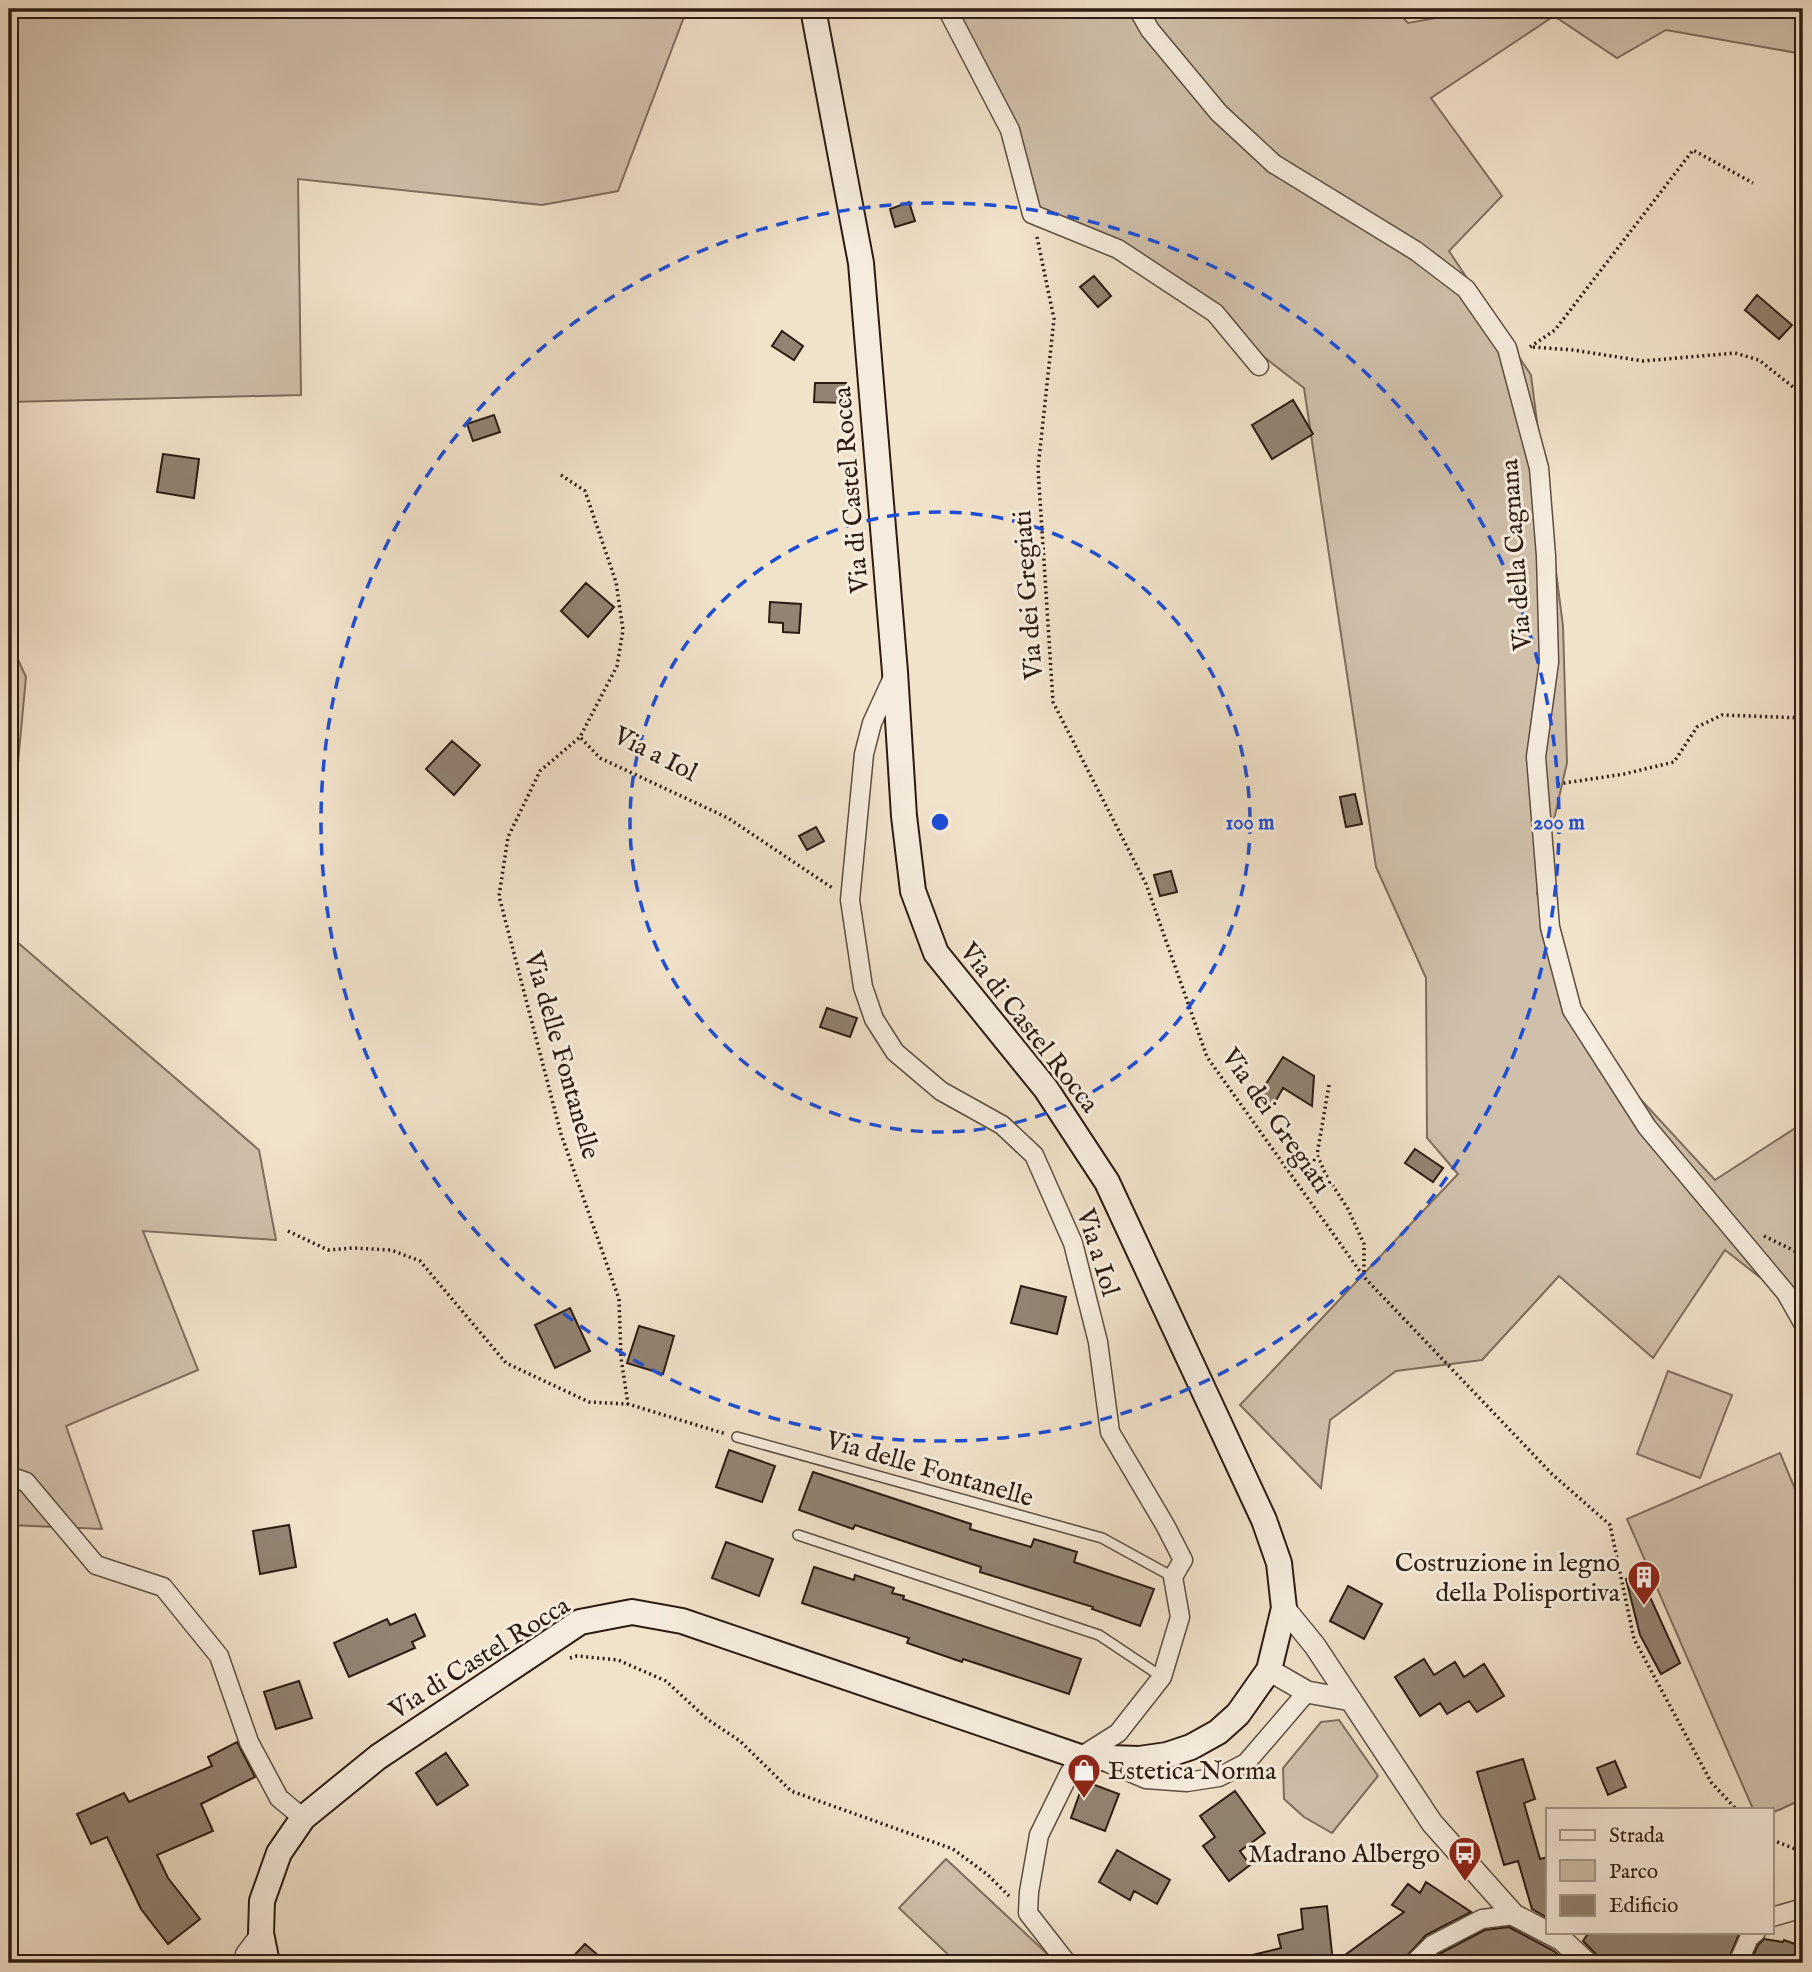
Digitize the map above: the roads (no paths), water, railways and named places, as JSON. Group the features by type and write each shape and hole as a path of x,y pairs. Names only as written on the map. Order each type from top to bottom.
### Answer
{"main road":[{"name":"Via di Castel Rocca","path":"267,1963 261,1933 262,1900 279,1853 303,1818 378,1757 580,1622 632,1612 682,1622 1088,1757 1139,1759 1167,1755 1191,1747 1217,1732 1238,1714 1269,1670 1284,1608 1279,1563 1264,1520 1107,1182 1046,1089 936,953 912,891 861,263 813,9"}],"street":[{"path":"947,9 1010,130 1032,215 1118,249 1215,313 1259,366"},
{"name":"Via della Cagnana","path":"1138,9 1150,30 1219,113 1274,164 1416,251 1466,289 1507,348 1539,468 1549,662 1536,757 1550,927 1572,1010 1647,1127 1786,1293 1803,1323"},
{"name":"Via a Iol","path":"895,673 872,723 864,754 850,900 863,987 874,1019 895,1052 942,1091 1002,1125 1034,1154 1073,1243 1098,1342 1110,1432 1183,1560 1173,1577 1180,1617 1161,1677 1118,1733 1088,1757"},
{"path":"9,1476 26,1482 96,1565 163,1587 219,1656 249,1742 279,1798 303,1818"},
{"path":"1284,1608 1315,1646 1432,1823 1514,1915 1546,1927"},
{"path":"1269,1670 1307,1692 1351,1700"},
{"name":"Via di Castel Rocca","path":"1088,1757 1146,1779 1187,1782 1219,1777 1245,1763 1307,1692"},
{"path":"1067,1963 1028,1913 1029,1892 1039,1835 1069,1774 1088,1757"},
{"path":"1773,1917 1803,1908"},
{"path":"1414,1963 1432,1945 1482,1919 1514,1915"},
{"path":"244,1963 246,1954 261,1933"},
{"path":"1738,1963 1749,1938 1754,1934"},
{"path":"1568,1936 1587,1963"}],"lane":[{"name":"Via delle Fontanelle","path":"737,1437 1102,1538 1173,1577"},
{"path":"798,1535 1099,1635 1161,1677"}],"place":[{"name":"Costruzione in legno della Polisportiva","path":"1644,1607"},
{"name":"Estetica Norma","path":"1084,1800"},
{"name":"Madrano Albergo","path":"1465,1883"}]}
